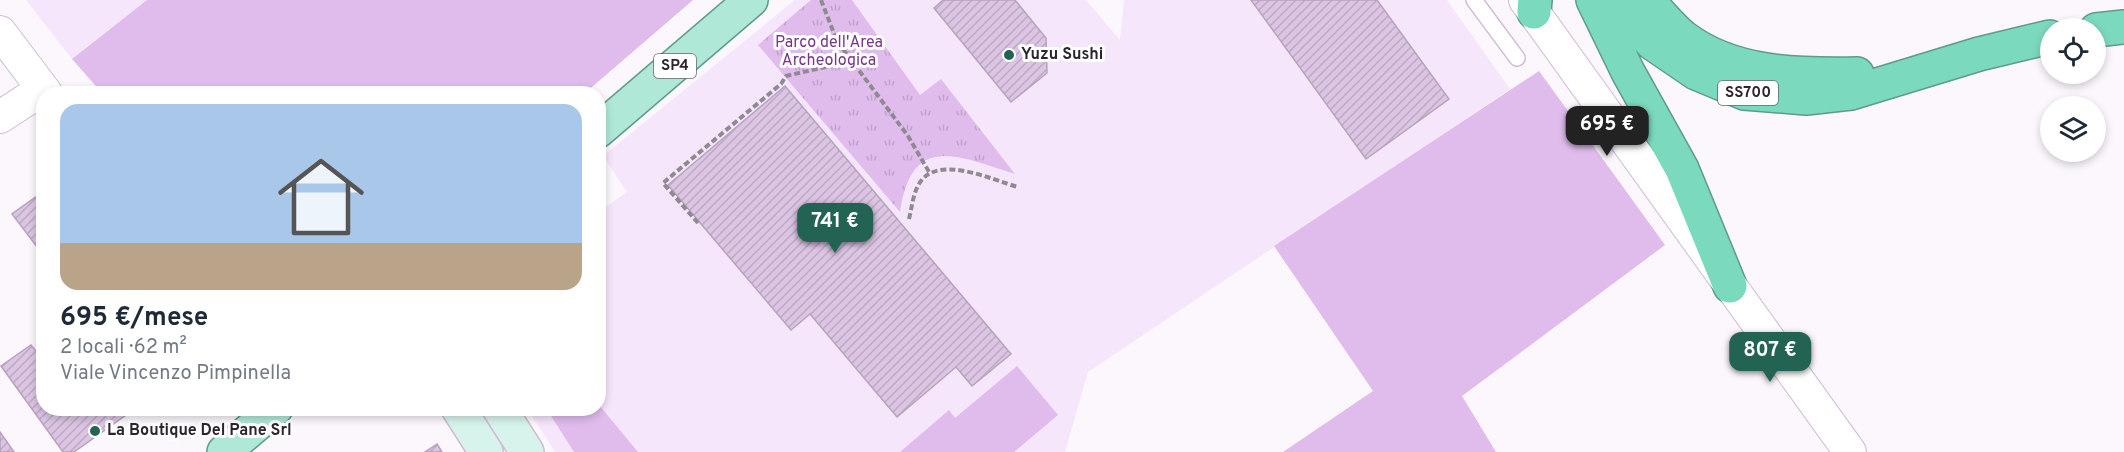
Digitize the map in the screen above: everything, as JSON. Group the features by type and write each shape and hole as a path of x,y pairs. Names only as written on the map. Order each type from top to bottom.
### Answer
{"highway":[{"path":"1593,0 1628,72 1682,169 1730,285"},
{"name":"SS700","path":"1608,0 1652,43 1687,67 1744,93 1806,98 1851,93 1979,54 2040,39"},
{"path":"1647,0 1684,37 1731,62 1780,74 1916,74"},
{"path":"2106,29 2124,27"}],"main road":[{"name":"SP4","path":"606,124 751,0"},
{"path":"224,452 267,416"}],"street":[{"path":"1531,4 1850,452"},
{"path":"0,32 40,86"},
{"path":"0,117 36,96"},
{"path":"463,416 486,452"},
{"path":"504,416 527,452"}],"lane":[{"path":"1474,0 1517,58"}],"path":[{"path":"821,0 837,40 908,136 929,172"},
{"path":"698,223 663,183 781,84 786,76 852,61"},
{"path":"909,219 914,193 929,172 940,169 956,170 1018,187"}],"shaded area":[{"path":"26,0 147,0 72,59"},
{"path":"795,0 1086,0 1120,40 1124,0 1447,0 1510,89 1088,372 1065,452 555,452 532,416 606,416 606,207 627,192 606,160 606,154"}],"green space":[{"path":"147,0 693,0 593,86 96,86 72,59"},
{"name":"Parco dell'Area Archeologica","path":"811,0 852,0 920,95 941,79 1015,174 957,157 941,156 927,160 915,170 906,186 900,212 758,45"},
{"path":"1539,71 1665,245 1462,396 1496,452 1283,452 1373,391 1274,246"},
{"path":"1017,366 1058,415 1014,452 900,452 949,410 955,418"},
{"path":"606,413 638,452 574,452 551,416 606,416"}],"building":[{"name":"Yuzu Sushi","path":"943,0 1015,0 1046,38 1047,73 1011,102 934,8"},
{"path":"1251,0 1377,0 1449,99 1366,159"},
{"path":"785,86 1011,354 972,386 956,367 897,417 810,314 791,330 668,185"},
{"path":"36,197 36,246 12,214"},
{"path":"31,345 36,351 36,415 1,366"},
{"path":"37,416 125,416 74,452 63,452"},
{"path":"0,432 14,452 0,452"},
{"path":"437,444 442,452 425,452"}],"place":[{"name":"Yuzu Sushi","path":"1009,55"},
{"name":"La Boutique Del Pane Srl","path":"95,431"}]}
